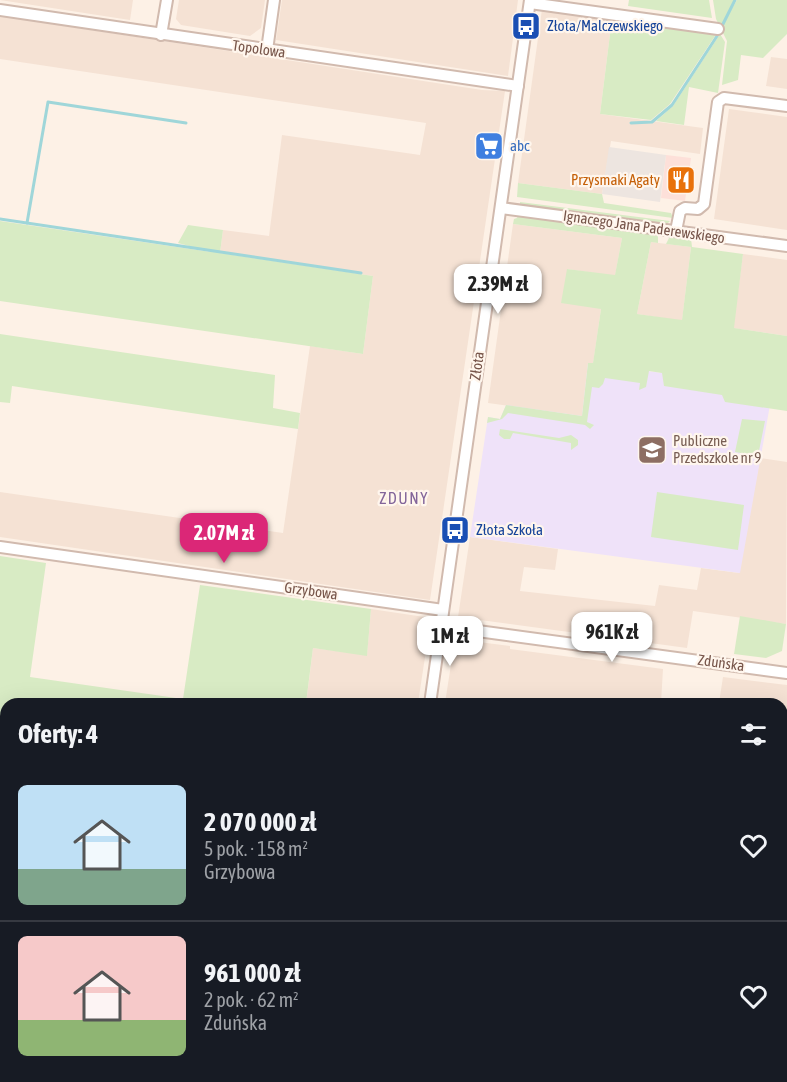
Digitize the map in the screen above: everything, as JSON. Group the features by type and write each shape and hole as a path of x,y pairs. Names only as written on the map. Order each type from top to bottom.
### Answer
{"street":[{"path":"161,35 167,0"},
{"path":"267,50 274,0"},
{"path":"530,1 718,29"},
{"name":"Złota","path":"431,698 530,1"},
{"name":"Topolowa","path":"0,10 518,86"},
{"path":"676,231 680,211 685,207 698,209 704,204 718,102 724,98 787,106"},
{"name":"Ignacego Jana Paderewskiego","path":"501,208 787,246"},
{"name":"Grzybowa","path":"0,547 443,610"},
{"name":"Zduńska","path":"441,626 787,673"}],"shaded area":[{"path":"0,0 133,0 130,20"},
{"path":"179,0 265,0 261,28 250,36 181,25 176,19"},
{"path":"282,0 518,0 508,76 276,40"},
{"path":"542,9 612,18 600,114 703,128 700,154 611,141 602,194 518,183"},
{"path":"0,16 482,90 505,91 430,600 0,537 0,492 283,533 310,346 363,354 373,276 220,253 223,230 269,236 282,135 420,155 426,123 0,59"},
{"path":"771,57 787,59 787,89 766,86"},
{"path":"729,109 787,117 787,230 714,219"},
{"path":"609,147 666,155 660,202 602,194"},
{"path":"666,155 691,158 685,201 661,198"},
{"path":"513,224 622,238 615,276 567,269 601,309 593,364 588,363 582,416 488,403"},
{"path":"651,242 691,247 682,321 637,314"},
{"path":"743,254 787,260 787,336 733,328"},
{"path":"588,363 773,388 740,573 470,537 488,417 500,419 506,405 582,416"},
{"path":"760,458 787,462 786,624 693,611 687,648 458,617 470,537 558,549 555,570 524,567 520,591 655,606 659,585 697,590 701,568 739,573"},
{"path":"371,609 431,618 419,698 307,698 313,648 367,655"},
{"path":"455,639 510,646 510,649 663,669 661,698 446,698"},
{"path":"723,677 787,685 787,698 720,698"}],"green space":[{"path":"629,0 709,0 712,18 628,6"},
{"path":"713,0 734,0 722,25 737,0 787,0 787,34 763,58 741,55 738,80 722,85 727,41 716,19"},
{"path":"612,18 717,33 670,104 651,120 600,114"},
{"path":"720,34 725,42 718,93 689,87 684,125 656,121 673,106"},
{"path":"518,183 602,194 604,203 671,213 673,218 517,197"},
{"path":"520,202 670,221 667,224 520,204"},
{"path":"518,215 658,235 658,243 651,242 637,314 682,320 691,247 666,244 670,236 691,238 692,247 743,254 734,328 787,336 787,411 725,402 722,395 664,386 662,373 649,371 646,387 639,390 640,383 605,378 599,388 592,387 587,422 594,425 590,429 585,425 508,413 502,419 487,423 488,417 500,419 506,405 582,416 588,363 593,363 601,309 561,303 567,269 615,275 622,238 513,224"},
{"path":"0,221 211,252 178,243 188,225 223,230 220,253 373,276 363,354 0,301"},
{"path":"0,334 275,375 273,408 300,413 298,429 12,386 10,403 0,402"},
{"path":"742,419 765,421 758,456 735,452"},
{"path":"500,429 559,438 571,435 578,440 578,445 571,450 571,443 513,433 510,439 504,439 499,435"},
{"path":"657,492 744,505 738,550 651,537"},
{"path":"0,556 46,563 30,677 176,698 0,698"},
{"path":"200,585 371,609 367,656 313,648 307,698 183,698"},
{"path":"740,616 786,624 782,651 766,658 734,654"}],"waterway":[{"path":"722,26 735,0"},
{"path":"631,123 652,122 672,105 719,33"},
{"path":"27,223 48,102 186,123"},
{"path":"0,219 361,273"}],"place":[{"name":"Złota/Malczewskiego","path":"526,26"},
{"name":"abc","path":"489,146"},
{"name":"Przysmaki Agaty","path":"681,180"},
{"name":"Publiczne Przedszkole nr 9","path":"652,450"},
{"name":"Złota Szkoła","path":"455,530"}],"district":[{"name":"ZDUNY","path":"404,498"}]}
